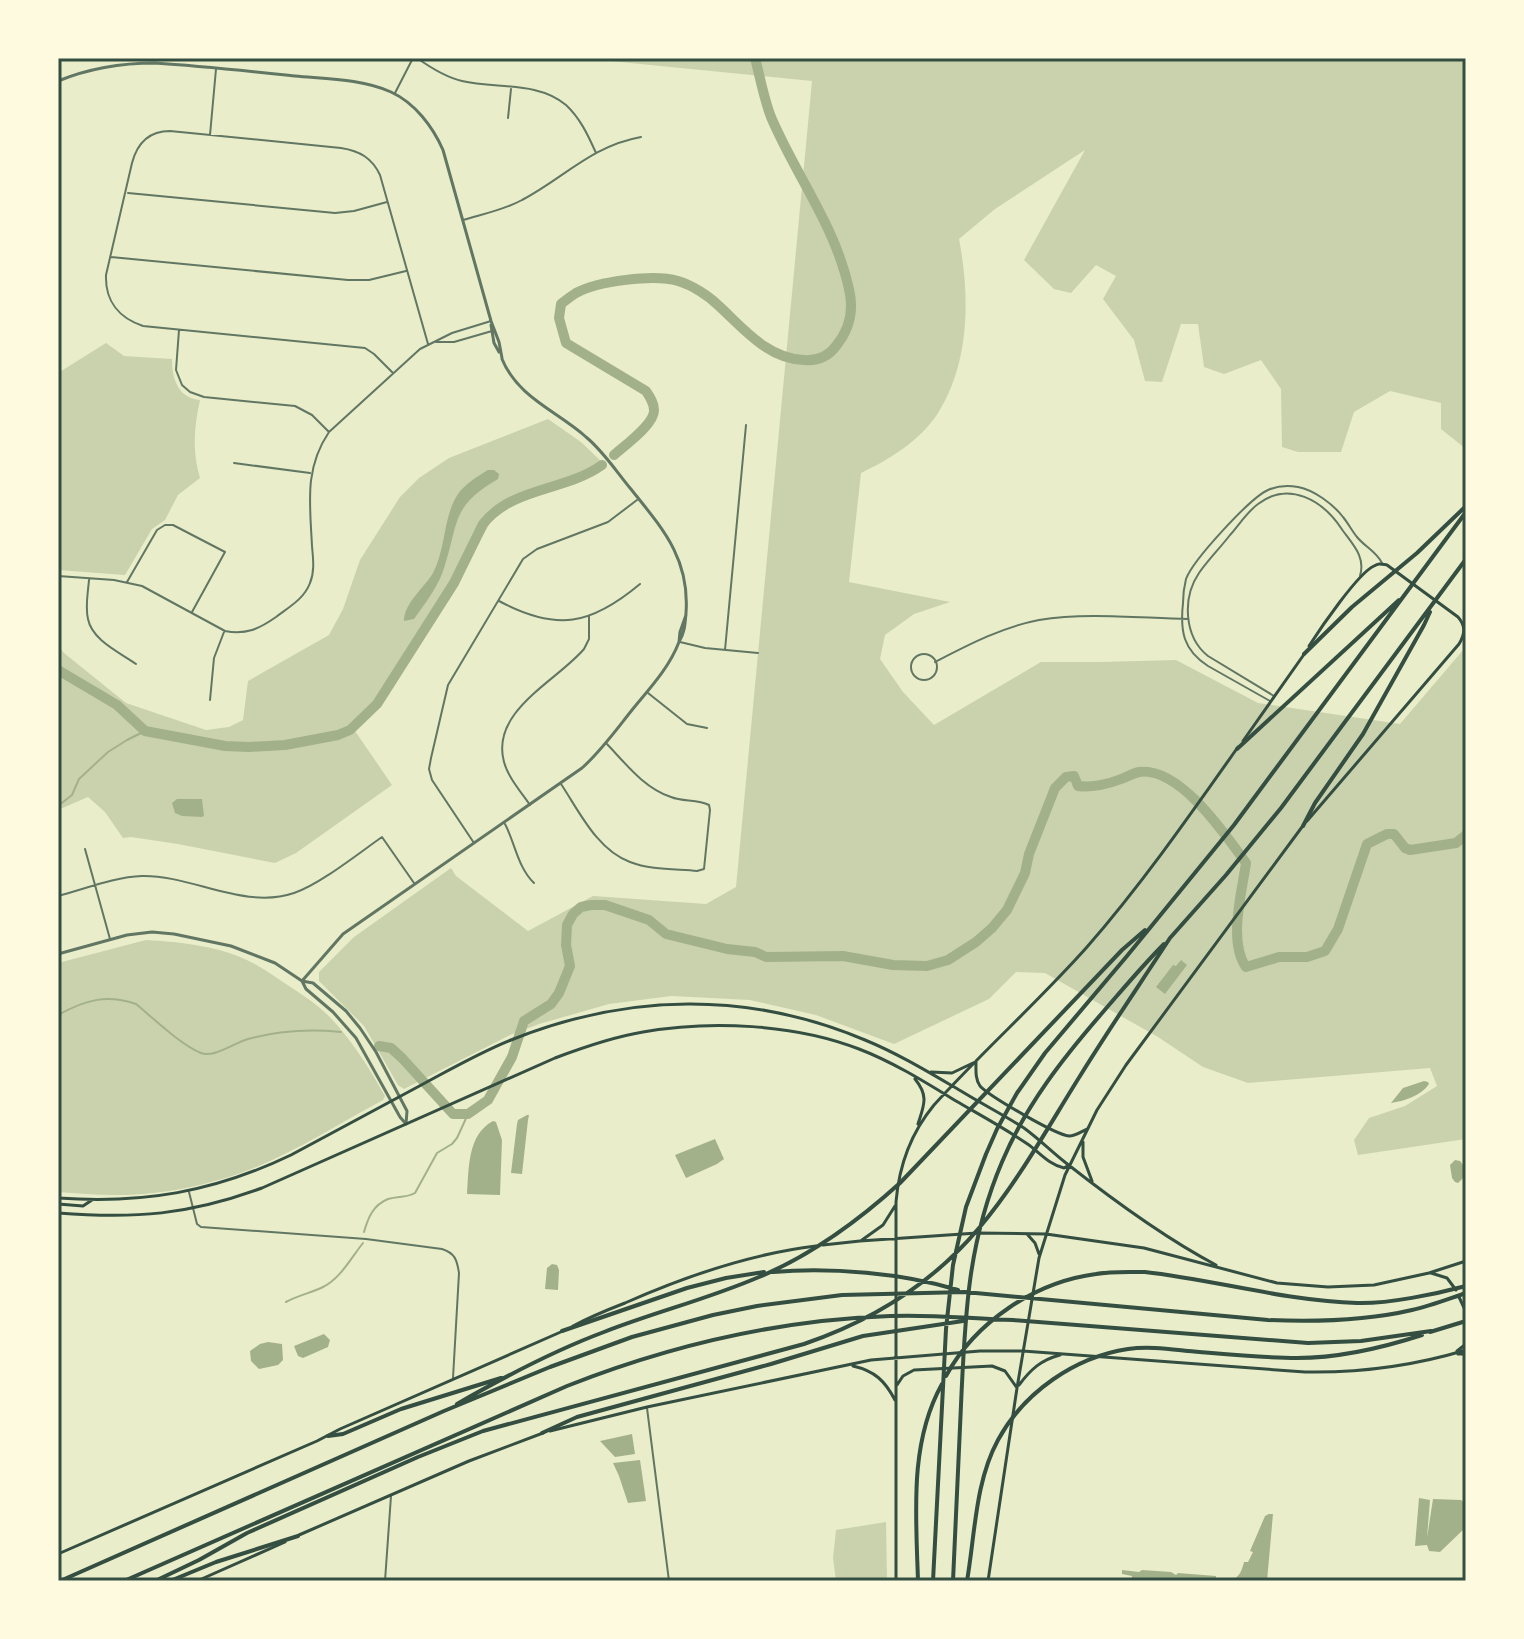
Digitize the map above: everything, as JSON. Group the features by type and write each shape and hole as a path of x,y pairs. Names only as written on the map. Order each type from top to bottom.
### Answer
{"highway":[{"path":"933,1581 949,1295 966,1207 986,1154 1017,1093 1045,1053 1261,790 1466,509"},
{"path":"1304,654 1352,607 1466,509"},
{"path":"953,1581 967,1297 977,1237 1002,1162 1033,1102 1059,1064 1145,963 1183,925 1281,808 1466,559"},
{"path":"1237,749 1404,596"},
{"path":"1303,826 1315,803 1363,734 1433,605"},
{"path":"444,1411 511,1375 605,1331 759,1277 832,1238 860,1218 907,1176 1122,950 1155,920"},
{"path":"155,1581 247,1533 483,1431 762,1356 826,1336 893,1303 959,1250 998,1204 1170,938"},
{"path":"562,1331 687,1288 765,1272 808,1270 862,1273 941,1285 965,1292"},
{"path":"918,1581 917,1471 926,1420 934,1398 954,1362 976,1334 1009,1308 1045,1288 1095,1274 1145,1272 1308,1299 1361,1304 1466,1286"},
{"path":"60,1581 444,1411 591,1351 713,1315 842,1295 965,1292 1310,1322 1382,1316 1466,1293"},
{"path":"124,1581 600,1373 666,1352 775,1327 845,1318 930,1315 1308,1343 1361,1341 1431,1331 1466,1321"},
{"path":"542,1433 577,1417 863,1336 973,1319"},
{"path":"967,1581 980,1492 998,1440 1030,1398 1076,1365 1130,1348 1300,1358 1351,1353 1431,1331"},
{"path":"328,1436 343,1434 401,1409 511,1375"},
{"path":"469,1430 483,1431"},
{"path":"170,1581 216,1562 298,1536"}],"main road":[{"path":"896,1581 896,1202 906,1150 917,1128 944,1093 1075,959 1121,907 1359,579 1371,568 1385,564 1458,617 1464,633 1459,644 1303,826 1204,958 1126,1065 1067,1166 1039,1258 988,1581"},
{"path":"58,1198 128,1199 189,1192 229,1181 291,1155 512,1039 572,1019 658,1004 701,1003 748,1007 795,1016 838,1029 896,1054 1022,1127 1067,1166"},
{"path":"58,1213 130,1216 193,1209 239,1196 555,1058 642,1032 710,1026 768,1029 813,1036 880,1058 944,1093 1050,1162 1067,1166 1158,1231 1223,1269"},
{"path":"927,1072 952,1073 976,1061"},
{"path":"976,1061 980,1086 993,1096 1055,1132 1070,1136 1087,1129"},
{"path":"913,1076 924,1097 917,1128"},
{"path":"1083,1139 1083,1157 1093,1182"},
{"path":"58,1204 83,1206 92,1200"},
{"path":"860,1241 883,1225 896,1202"},
{"path":"1026,1232 1035,1243 1039,1258"},
{"path":"58,1554 656,1289 735,1262 807,1247 896,1238 1026,1232 1144,1248 1277,1283 1328,1287 1374,1285 1465,1263"},
{"path":"1429,1273 1447,1278 1466,1312"},
{"path":"1454,1354 1466,1344"},
{"path":"197,1581 469,1461 542,1433 647,1407 897,1356 1023,1351 1343,1372 1385,1368 1466,1352"},
{"path":"1017,1388 1037,1364 1065,1353"},
{"path":"850,1365 879,1377 895,1400"},
{"path":"896,1387 903,1376 914,1370 992,1366 1005,1371 1017,1388"}],"street":[{"path":"395,94 415,58 459,81 527,88 545,93 561,101 573,113 596,153"},
{"path":"58,81 88,70 155,63 360,83 395,94 410,105 439,141 491,321 494,343 510,376 523,391 592,442 669,539 678,557 686,588 686,615 679,642 668,665 606,743 561,784 343,934 302,981"},
{"path":"210,136 217,68"},
{"path":"508,118 511,87"},
{"path":"393,373 374,354 360,347 143,326 118,311 109,297 106,275 135,153 141,143 149,136 164,131 354,150 367,157 378,170 428,344"},
{"path":"463,220 523,200 596,153 619,142 641,137"},
{"path":"125,193 335,213 388,202"},
{"path":"111,257 348,280 369,280 407,271"},
{"path":"58,576 127,582 156,593 225,631 246,632 262,626 300,599 310,583 313,560 311,473 329,432 420,349 452,333 491,321"},
{"path":"179,329 176,370 182,385 190,392 204,397 295,406 312,415 329,432"},
{"path":"435,342 454,342 493,330"},
{"path":"725,650 746,425"},
{"path":"234,463 311,473"},
{"path":"1271,702 1208,666 1185,641 1181,619 1185,582 1191,570 1252,500 1278,486 1307,489 1334,507 1360,541 1385,564"},
{"path":"1275,697 1199,650 1191,635 1188,619 1192,588 1199,574 1256,505 1275,495 1293,493 1324,508 1343,530 1360,554 1362,567 1359,579"},
{"path":"474,844 430,775 448,685 519,565 528,555 602,525 638,499"},
{"path":"1252,500 1256,505"},
{"path":"127,582 157,530 165,525 177,526 225,552 192,613"},
{"path":"1343,530 1349,526"},
{"path":"89,578 87,615 91,628 100,639 136,664"},
{"path":"498,601 544,619 572,620 609,608 640,584"},
{"path":"530,805 506,766 502,748 506,729 517,710 584,649 589,639 589,616"},
{"path":"935,662 991,635 1037,621 1080,617 1188,619"},
{"path":"210,700 214,658 225,631"},
{"path":"679,642 758,653"},
{"path":"918,656 929,656 935,662 935,673 929,679 921,680 913,675 912,662 918,656"},
{"path":"1236,681 1240,675"},
{"path":"647,692 691,726 707,728"},
{"path":"561,784 599,840 622,859 645,866 704,869 709,805 676,799 656,791 606,743"},
{"path":"504,823 524,871 534,883"},
{"path":"58,896 121,878 142,876 274,898 309,886 382,837 415,884"},
{"path":"85,849 110,939"},
{"path":"58,954 110,939 152,932 218,943 275,963 302,981 313,983 346,1011 376,1052 400,1097 407,1111 406,1124"},
{"path":"302,981 306,989 333,1012 356,1038 406,1124"},
{"path":"189,1192 197,1224 201,1227 366,1239 450,1251 458,1263 459,1273 453,1379"},
{"path":"647,1407 669,1581"},
{"path":"385,1581 391,1495"}],"shaded area":[{"path":"580,58 1466,58 1466,449 1441,429 1441,403 1390,391 1354,412 1341,452 1298,452 1282,447 1281,389 1261,360 1224,374 1204,367 1198,324 1181,324 1162,382 1145,381 1134,340 1103,299 1116,276 1096,265 1071,293 1054,289 1024,260 1085,150 995,209 959,239 966,306 962,351 956,372 949,393 931,423 913,441 861,473 849,582 950,602 914,614 885,635 880,659 903,692 934,725 1041,662 1176,660 1258,703 1400,724 1464,649 1466,642 1466,1139 1358,1155 1354,1140 1369,1118 1405,1106 1437,1086 1430,1068 1248,1083 1203,1067 1158,1037 1045,973 1016,972 989,999 894,1044 816,1015 750,1000 671,996 609,1004 539,1024 510,1035 404,1089 398,1085 364,1026 319,981 319,972 354,937 451,868 456,876 528,931 593,896 706,904 736,887 812,81"},
{"path":"106,343 124,356 172,359 173,374 181,391 200,400 195,439 200,478 178,495 165,520 152,529 125,575 58,570 58,373"},
{"path":"548,419 581,442 607,467 514,505 490,523 426,634 384,698 355,731 392,785 296,853 275,863 178,844 123,838 105,812 88,797 58,810 58,645 126,703 206,730 229,727 243,720 248,681 329,635 343,609 360,560 400,497 419,478 449,458"},
{"path":"488,470 499,474 498,479 465,506 436,587 414,619 404,621 411,602 437,564 450,512 458,494"},
{"path":"177,799 202,799 204,816 175,813 172,803"},
{"path":"146,940 187,944 241,957 302,994 326,1014 351,1042 385,1096 383,1100 281,1156 214,1181 147,1194 58,1192 58,963"},
{"path":"1181,960 1187,965 1165,994 1156,987 1173,965 1176,966"},
{"path":"1424,1081 1429,1084 1422,1092 1391,1103 1403,1088"},
{"path":"527,1115 522,1174 511,1173 518,1120"},
{"path":"493,1121 502,1140 500,1195 467,1194 474,1144 484,1127"},
{"path":"715,1139 724,1159 686,1178 675,1155"},
{"path":"1455,1160 1463,1165 1463,1178 1458,1183 1452,1178 1450,1165"},
{"path":"557,1265 559,1270 558,1290 545,1289 547,1268"},
{"path":"324,1334 330,1340 328,1347 303,1358 298,1356 294,1346"},
{"path":"268,1342 282,1344 283,1360 278,1365 259,1369 251,1361 250,1351"},
{"path":"632,1434 635,1454 615,1457 600,1441"},
{"path":"640,1460 646,1501 628,1503 613,1463"},
{"path":"1419,1498 1430,1500 1427,1538 1433,1499 1461,1500 1466,1504 1465,1528 1440,1552 1429,1551 1427,1545 1415,1546"},
{"path":"1273,1514 1267,1581 1131,1581 1132,1576 1122,1574 1122,1570 1142,1570 1216,1576 1216,1579 1227,1580 1234,1578 1240,1573 1244,1562 1248,1562 1265,1516"},
{"path":"886,1522 887,1581 836,1581 833,1558 836,1530"}],"waterway":[{"path":"614,455 650,422 653,405 646,391 566,343 559,318 561,304 576,293 626,280 655,278 678,281 710,298 768,349 804,360 818,359 830,353 848,326 850,297 843,266 825,222 771,117 755,58"},
{"path":"58,670 117,705 145,731 225,746 249,747 285,745 338,735 350,730 377,704 454,583 483,524 509,503 572,480 602,465"},
{"path":"58,806 72,795 79,779 108,752 145,731"},
{"path":"379,1046 391,1048 402,1058 453,1114 468,1114 488,1100 512,1057 524,1021 551,1004 559,993 570,966 566,945 567,925 581,907 591,905 605,905 649,920 666,934 727,949 755,952 766,957 843,956 893,965 927,966 948,960 976,942 1007,910 1025,873 1029,854 1055,788 1066,777 1074,776 1078,786 1089,786 1139,772 1154,773 1170,780 1200,804 1246,863 1237,931 1241,957 1246,967 1279,957 1307,957 1325,951 1338,929 1367,844 1387,834 1394,834 1410,850 1456,843 1466,835"},
{"path":"58,1015 96,1000 125,1001 136,1004 185,1044 206,1054 271,1034 341,1032"},
{"path":"364,1232 369,1217 378,1205 388,1199 415,1193 437,1153 457,1138 468,1114"},
{"path":"286,1302 329,1283 340,1274 363,1243"}]}
